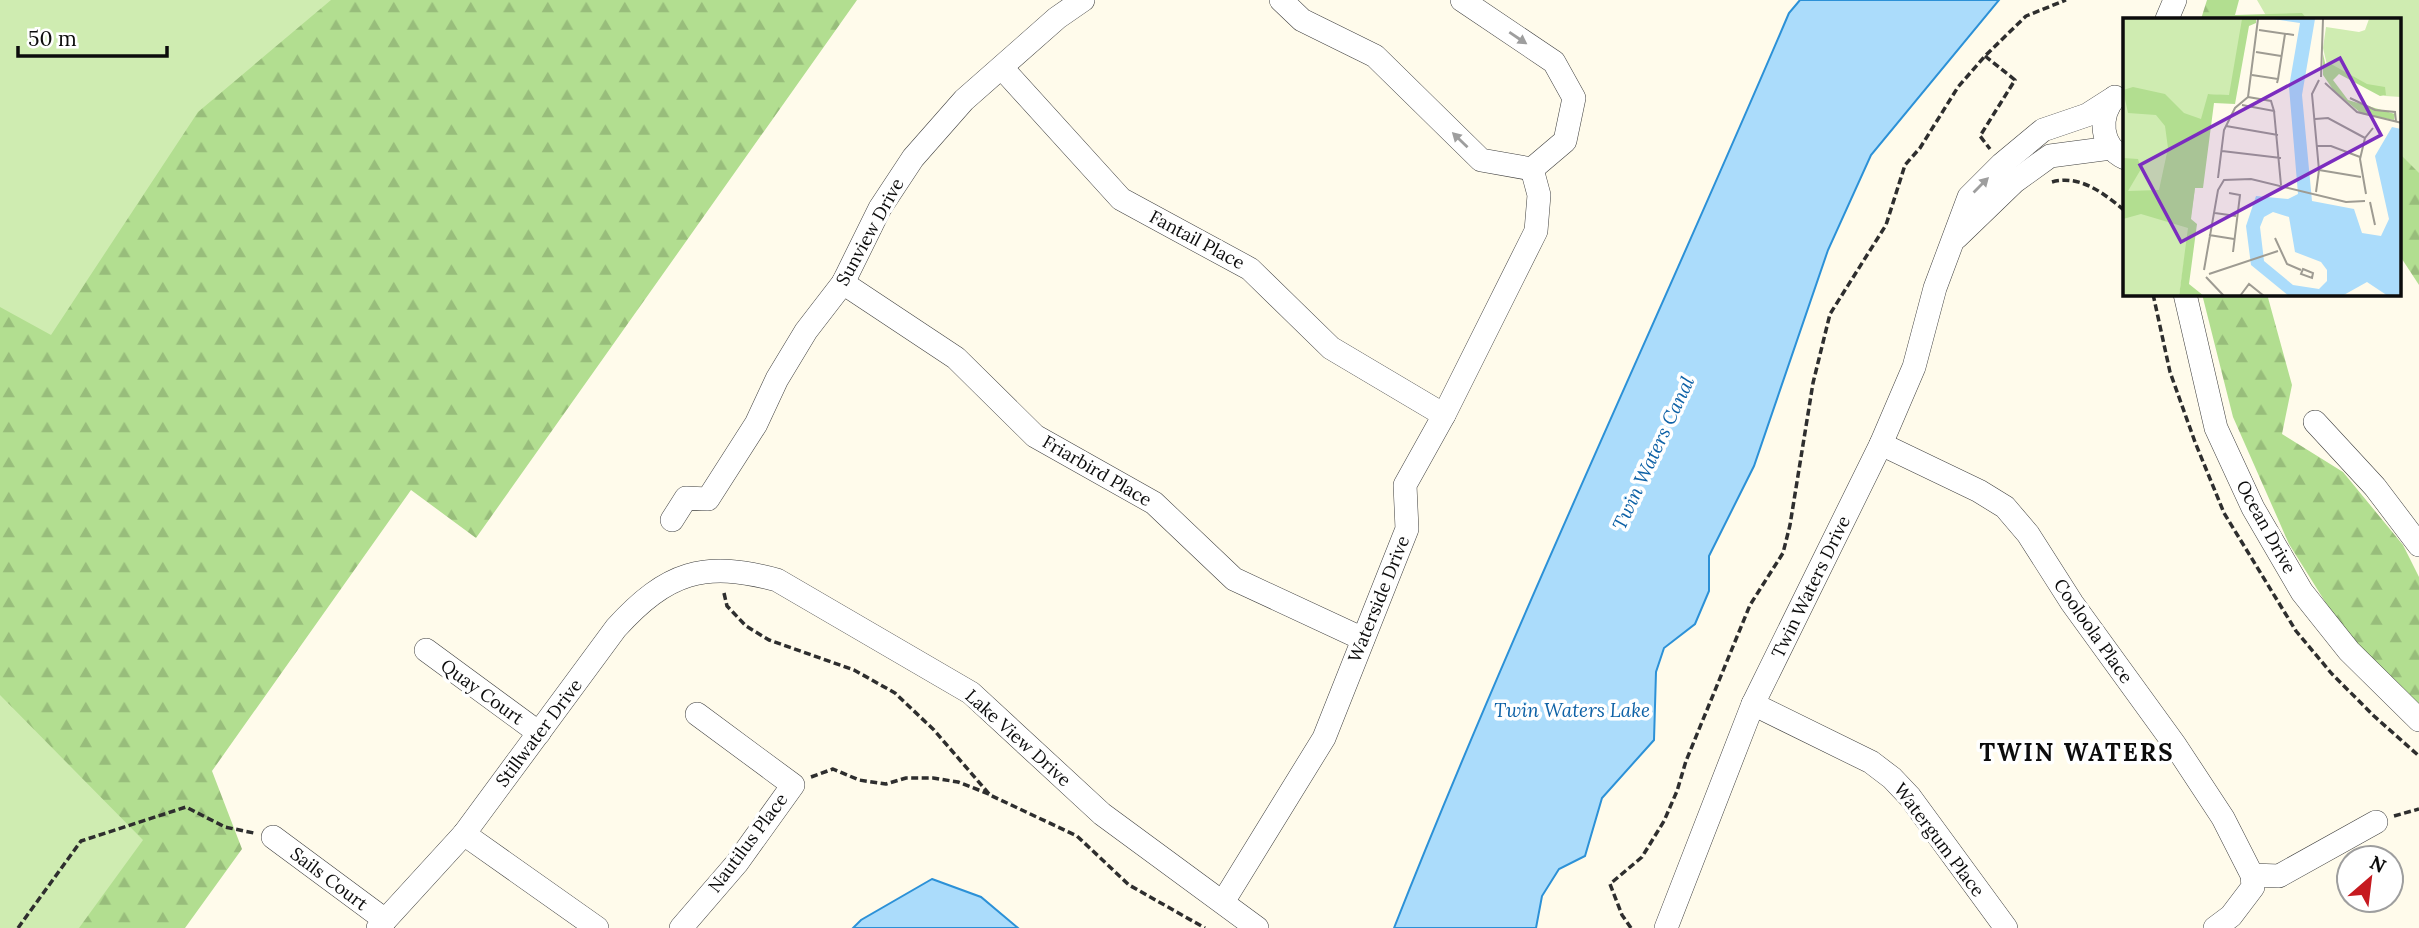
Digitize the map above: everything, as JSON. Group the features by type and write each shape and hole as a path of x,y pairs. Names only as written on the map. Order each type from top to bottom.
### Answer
{"street":[{"name":"Sunview Drive","path":"672,520 686,498 708,499 757,424 777,379 806,331 843,283 880,208 913,158 964,100 1057,18 1083,0"},
{"path":"1281,0 1302,20 1375,56 1480,160 1532,169 1565,141 1574,98 1554,62 1462,0"},
{"path":"2167,18 2175,0"},
{"name":"Fantail Place","path":"1002,68 1121,199 1250,268 1331,348 1444,415"},
{"path":"2118,153 2105,136 2103,123 2106,110 2119,94"},
{"name":"Twin Waters Drive","path":"1666,928 1753,704 1881,444 1914,367 1935,288 1969,197 2002,164 2043,131 2087,115 2119,94"},
{"name":"Twin Waters Drive","path":"1950,244 2014,182 2050,156 2118,153"},
{"name":"Waterside Drive","path":"1223,902 1324,738 1407,528 1405,485 1444,415 1536,231 1539,195 1532,169"},
{"name":"Friarbird Place","path":"843,283 956,358 1035,436 1154,503 1234,579 1363,639"},
{"name":"Ocean Drive","path":"2185,296 2216,428 2253,508 2302,592 2349,651 2419,720"},
{"path":"2315,422 2375,487 2419,545"},
{"name":"Cooloola Place","path":"1881,444 1979,491 2005,507 2028,534 2072,603 2198,778 2223,818 2252,875"},
{"name":"Stillwater Drive","path":"381,924 464,834 616,628 638,604 661,587 692,574 720,569"},
{"name":"Lake View Drive","path":"720,569 746,571 777,580 971,693 1102,814 1257,928"},
{"name":"Quay Court","path":"426,650 539,733"},
{"name":"Watergum Place","path":"1753,704 1871,762 1892,778 1910,797 2006,928"},
{"name":"Nautilus Place","path":"681,928 737,863 793,785 697,714"},
{"path":"2215,928 2231,916 2253,887 2252,875 2279,876 2376,822"},
{"path":"464,834 597,928"},
{"name":"Sails Court","path":"273,837 381,924"}],"path":[{"path":"1631,928 1622,915 1611,884 1642,857 1664,821 1750,605 1783,553 1813,383 1830,314 1886,225 1905,165 1920,148 1958,87 2026,16 2066,0"},
{"path":"720,569 727,606 746,626 769,640 854,670 895,693 933,730 990,794"},
{"path":"793,785 833,769 859,780 886,785 906,778 958,782 990,794 1077,836 1129,885 1205,928"},
{"path":"18,928 81,841 186,807 225,827 273,837"}],"green space":[{"path":"0,0 771,0 86,928 0,928"},
{"path":"331,0 857,0 476,538 411,490 212,771 242,849 185,928 79,928 143,840 0,695 0,307 51,335 198,112"},
{"path":"2207,0 2239,0 2235,15 2302,13 2306,18 2201,18"},
{"path":"2257,0 2419,0 2419,243 2402,218 2402,18 2267,18"},
{"path":"2402,156 2419,173 2419,285 2402,259"},
{"path":"2203,296 2268,296 2292,385 2282,434 2343,472 2403,545 2419,577 2419,710 2344,632 2289,544 2233,417"}],"water":[{"name":"Twin Waters Lake","path":"1800,0 1999,0 1871,155 1828,250 1754,466 1709,556 1709,591 1695,624 1664,648 1656,672 1654,740 1602,798 1585,856 1559,869 1542,896 1536,928 1394,928 1538,583 1789,13"},
{"path":"932,879 981,897 1018,928 853,928 861,920"}],"district":[{"name":"TWIN WATERS","path":"2077,753"}],"water label":[{"name":"Twin Waters Canal","path":"1653,453"}]}
